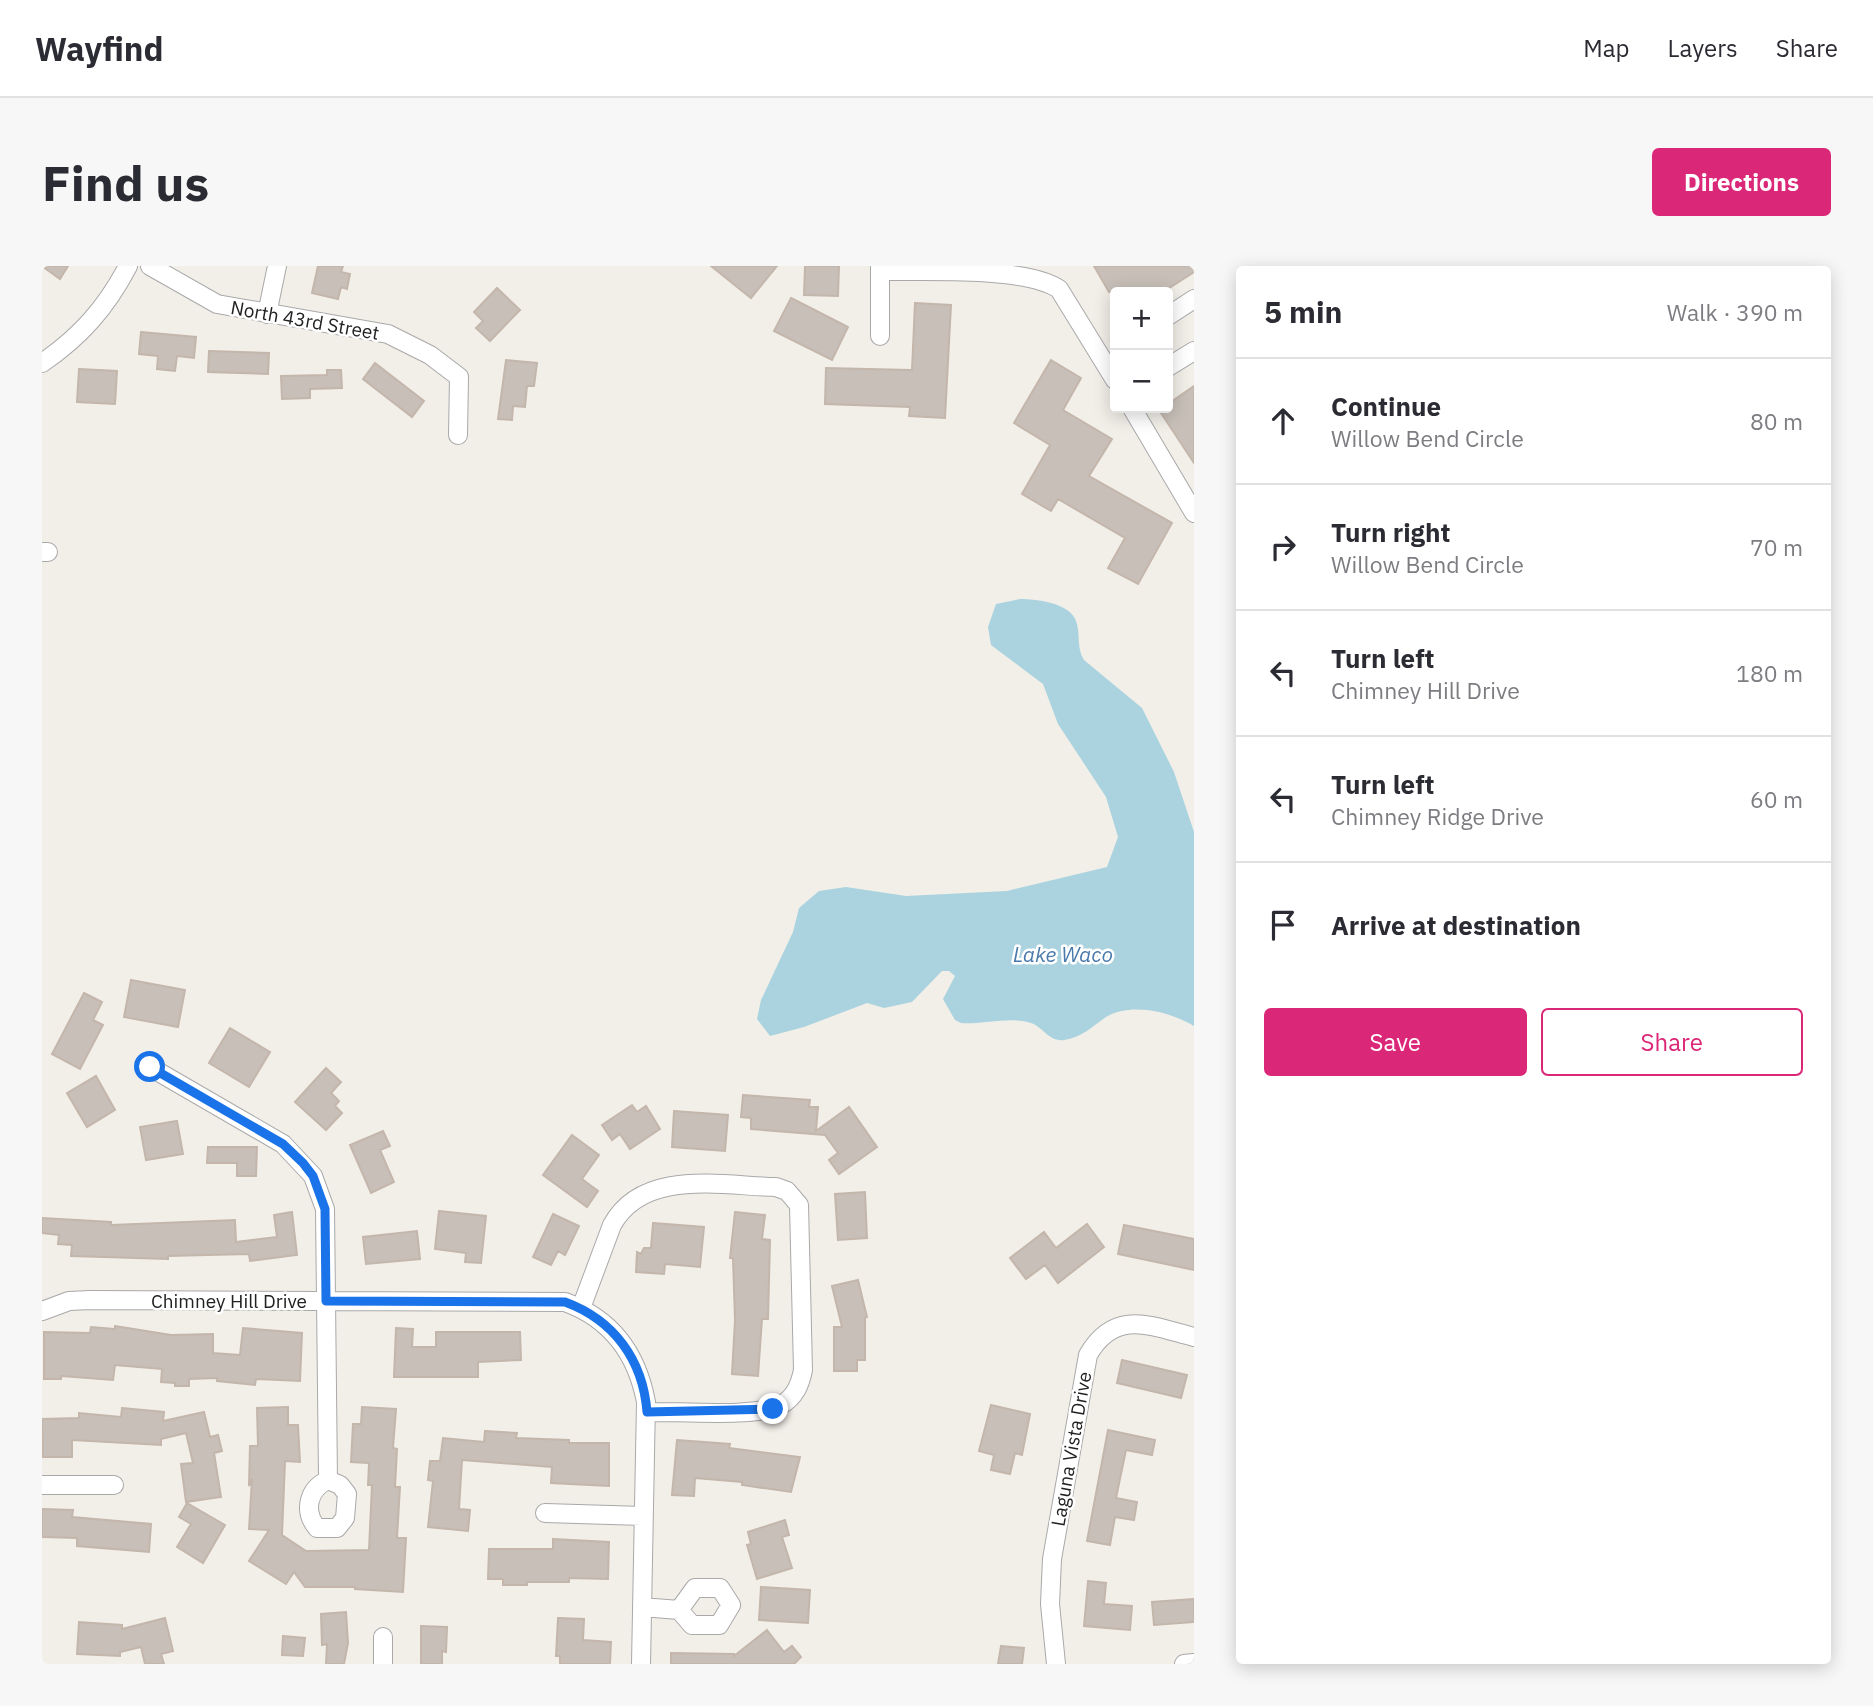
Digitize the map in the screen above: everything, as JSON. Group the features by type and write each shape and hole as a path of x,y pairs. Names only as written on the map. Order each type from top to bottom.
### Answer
{"street":[{"path":"42,363 70,344 103,308 128,266"},
{"name":"North 43rd Street","path":"150,266 217,304 388,334 430,355 459,377 458,435"},
{"path":"267,314 277,266"},
{"path":"880,336 880,269 971,270 1040,281 1059,289 1110,372"},
{"path":"1173,313 1194,299"},
{"path":"1173,364 1194,351"},
{"path":"1135,413 1194,513"},
{"path":"150,1067 283,1144 313,1176 325,1209 328,1480"},
{"path":"581,1308 612,1225 617,1216 639,1196 677,1185 776,1187 786,1191 799,1205 803,1370 796,1392 782,1405 763,1411 647,1412"},
{"name":"Chimney Hill Drive","path":"42,1311 69,1301 89,1300 565,1302 600,1319 627,1348 643,1385 647,1412 641,1664"},
{"name":"Laguna Vista Drive","path":"1056,1664 1050,1604 1052,1559 1088,1355 1107,1331 1128,1324 1142,1324 1194,1337"},
{"path":"42,1485 114,1486"},
{"path":"545,1513 643,1517"},
{"path":"642,1607 679,1610"},
{"path":"383,1637 383,1664"},
{"path":"1184,1664 1194,1663"}],"water":[{"name":"Lake Waco","path":"1020,599 1052,603 1073,615 1084,660 1142,708 1174,772 1194,832 1194,1026 1163,1013 1127,1010 1106,1017 1076,1037 1059,1040 1023,1021 961,1023 955,1020 943,999 955,976 949,971 942,971 912,1002 884,1008 867,1003 804,1027 770,1036 757,1019 761,1000 793,932 799,908 819,891 846,887 906,896 1007,891 1107,867 1118,837 1106,797 1058,724 1043,684 991,645 988,627 996,604"}],"building":[{"path":"42,266 68,266 60,279"},
{"path":"318,266 343,266 341,272 350,274 347,289 341,287 338,299 312,293"},
{"path":"711,266 777,266 751,298"},
{"path":"805,266 839,266 838,296 804,295"},
{"path":"1094,266 1194,266 1194,272 1171,287 1110,287 1109,292"},
{"path":"497,288 520,310 490,341 476,328 483,321 474,312"},
{"path":"791,298 848,327 832,360 774,331"},
{"path":"915,303 951,305 945,418 909,416 910,407 825,404 826,368 912,370"},
{"path":"141,332 196,337 194,358 177,356 175,371 157,369 158,356 139,354"},
{"path":"209,351 269,353 268,374 208,372"},
{"path":"506,360 537,363 534,386 527,386 525,407 513,406 512,420 498,419"},
{"path":"1051,360 1081,378 1063,410 1112,439 1089,476 1172,523 1138,584 1108,568 1125,538 1058,499 1051,511 1022,494 1050,445 1014,423"},
{"path":"375,363 424,401 412,417 363,379"},
{"path":"79,369 117,371 115,404 77,402"},
{"path":"327,370 341,370 342,388 310,389 310,398 282,399 281,376 327,375"},
{"path":"1194,386 1194,463 1161,413 1173,413 1173,401"},
{"path":"131,980 185,990 178,1027 124,1017"},
{"path":"84,993 102,1002 93,1020 103,1025 80,1069 52,1054"},
{"path":"230,1028 270,1052 249,1087 209,1063"},
{"path":"326,1068 341,1082 331,1093 339,1101 335,1106 342,1113 326,1130 295,1102"},
{"path":"96,1076 115,1110 87,1127 67,1093"},
{"path":"743,1095 810,1100 809,1107 818,1107 816,1131 849,1107 877,1147 839,1174 829,1160 838,1153 825,1135 751,1129 751,1118 741,1117"},
{"path":"632,1105 637,1112 646,1106 660,1129 630,1149 620,1134 612,1140 602,1125"},
{"path":"674,1111 728,1115 725,1151 672,1147"},
{"path":"177,1121 183,1154 146,1160 140,1127"},
{"path":"383,1131 390,1146 380,1150 394,1182 371,1193 350,1145"},
{"path":"572,1135 599,1155 582,1179 598,1191 587,1207 543,1175"},
{"path":"208,1147 257,1147 256,1176 237,1176 237,1163 207,1163"},
{"path":"865,1192 867,1238 838,1240 835,1194"},
{"path":"439,1211 486,1216 481,1263 465,1262 466,1253 435,1249"},
{"path":"292,1212 297,1255 250,1261 249,1254 168,1256 168,1259 71,1256 72,1245 58,1244 59,1235 42,1233 42,1218 111,1222 111,1225 235,1220 236,1242 277,1237 274,1215"},
{"path":"735,1212 765,1215 762,1239 770,1240 768,1319 762,1319 758,1376 732,1374 735,1320 733,1258 730,1258"},
{"path":"553,1214 579,1226 565,1255 558,1251 551,1265 533,1257"},
{"path":"653,1223 704,1227 700,1267 665,1264 664,1274 636,1272 637,1252 641,1254 644,1248 651,1248"},
{"path":"1087,1224 1104,1247 1058,1283 1045,1265 1026,1279 1010,1258 1044,1232 1056,1248"},
{"path":"1124,1225 1194,1239 1194,1270 1118,1254"},
{"path":"417,1231 420,1259 366,1264 363,1237"},
{"path":"858,1280 867,1317 865,1360 857,1360 857,1371 834,1371 834,1327 842,1327 832,1286"},
{"path":"115,1326 171,1335 213,1334 213,1353 240,1355 243,1328 302,1333 300,1381 256,1379 255,1385 217,1381 217,1378 189,1379 189,1386 175,1386 175,1383 161,1382 162,1369 115,1365 113,1380 61,1376 61,1379 44,1379 44,1332 90,1333 91,1327 115,1329"},
{"path":"396,1328 413,1329 412,1347 436,1347 436,1332 520,1332 521,1360 478,1362 478,1377 394,1377"},
{"path":"1122,1360 1187,1375 1181,1398 1117,1383"},
{"path":"991,1405 1030,1414 1022,1455 1015,1453 1010,1474 991,1470 994,1455 979,1451"},
{"path":"288,1407 288,1425 298,1425 300,1462 285,1461 282,1535 306,1551 369,1550 372,1485 368,1485 369,1463 351,1462 353,1424 361,1424 362,1407 396,1409 393,1448 397,1449 395,1487 400,1487 397,1538 406,1538 403,1592 355,1587 305,1587 294,1572 286,1584 249,1561 269,1530 249,1529 252,1479 249,1486 250,1446 258,1446 257,1408"},
{"path":"122,1408 164,1412 163,1421 204,1412 210,1437 218,1435 222,1451 214,1453 221,1497 186,1502 181,1464 193,1463 186,1433 161,1439 161,1445 72,1440 72,1457 43,1457 42,1419 79,1418 79,1413 121,1417"},
{"path":"1108,1430 1155,1440 1152,1455 1126,1450 1116,1498 1137,1502 1134,1520 1115,1517 1110,1545 1087,1541"},
{"path":"485,1431 517,1433 516,1438 569,1440 569,1443 609,1443 609,1486 551,1483 552,1467 462,1460 459,1509 470,1510 468,1531 428,1527 433,1481 428,1480 430,1461 440,1461 443,1438 484,1442"},
{"path":"677,1440 730,1444 729,1448 800,1457 791,1492 742,1485 742,1482 695,1478 694,1496 672,1495"},
{"path":"187,1503 225,1525 203,1563 177,1547 191,1524 179,1517"},
{"path":"42,1509 73,1510 72,1517 151,1524 149,1552 77,1546 77,1538 42,1537"},
{"path":"785,1520 789,1535 782,1537 792,1568 757,1579 747,1545 751,1544 748,1532"},
{"path":"553,1539 609,1542 608,1579 569,1578 569,1582 503,1585 503,1579 488,1579 489,1549 553,1549"},
{"path":"1088,1581 1106,1583 1104,1604 1132,1606 1130,1630 1084,1626"},
{"path":"761,1587 810,1590 808,1623 759,1620"},
{"path":"1194,1599 1194,1622 1154,1625 1152,1602"},
{"path":"346,1612 348,1643 344,1664 326,1664 327,1644 322,1645 321,1614"},
{"path":"165,1618 173,1651 161,1654 164,1664 145,1664 141,1647 120,1652 120,1656 77,1654 79,1622 122,1625 122,1629"},
{"path":"558,1618 584,1619 583,1640 611,1642 610,1664 560,1664 560,1656 556,1656"},
{"path":"421,1626 447,1627 446,1652 442,1651 442,1664 421,1664"},
{"path":"767,1630 784,1652 792,1646 801,1657 794,1664 671,1664 671,1653 734,1656"},
{"path":"283,1636 305,1638 303,1656 282,1655"},
{"path":"1001,1646 1024,1648 1022,1664 998,1664"}],"route":[{"path":"150,1067 283,1144 313,1176 325,1209 326,1301 565,1302 600,1319 627,1348 638,1369 647,1412 773,1409"}]}
